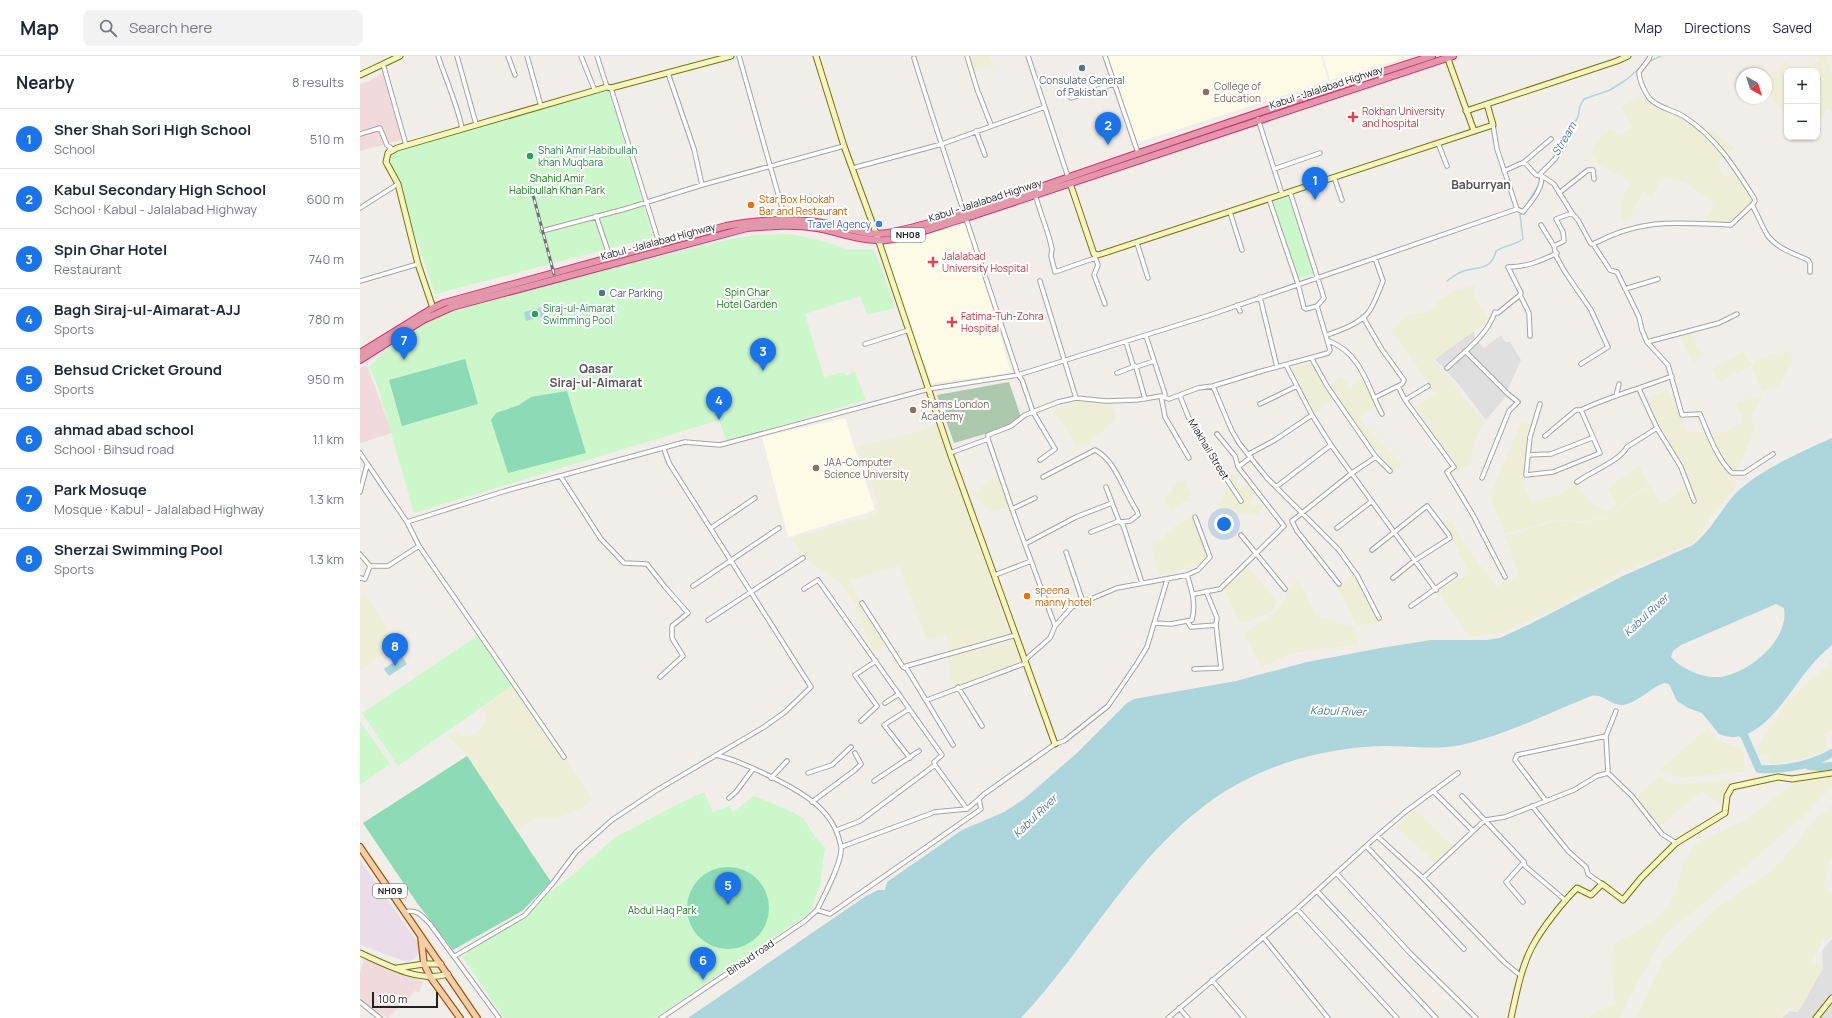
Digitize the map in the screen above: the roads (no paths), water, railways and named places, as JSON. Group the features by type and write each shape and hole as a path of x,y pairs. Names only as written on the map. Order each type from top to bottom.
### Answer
{"highway":[{"name":"Kabul - Jalalabad Highway","path":"360,360 423,320 452,307 660,248 726,226 762,220 789,220 816,222 876,233 893,232 965,215 1035,195 1138,153 1255,113 1432,56"},
{"name":"Kabul - Jalalabad Highway","path":"360,353 432,308 444,304 660,248 747,228 772,226 815,228 878,240 895,239 1069,180 1258,120 1450,56"}],"main road":[{"name":"NH09","path":"360,847 448,974 476,1018"},
{"name":"NH09","path":"421,935 424,964 431,978 460,1018"}],"street":[{"path":"360,75 400,56"},
{"path":"438,56 447,86 459,114 462,128"},
{"path":"457,56 476,124"},
{"path":"508,56 515,75"},
{"path":"526,56 541,106"},
{"path":"580,56 595,91"},
{"path":"597,56 609,87 647,202 660,248"},
{"path":"388,152 406,145 476,124 728,56"},
{"path":"739,56 784,215"},
{"path":"816,56 844,146 876,233 950,452 1055,744"},
{"path":"967,56 977,89 991,125"},
{"path":"1028,56 1098,265 1094,275 1104,304"},
{"path":"1105,56 1138,153"},
{"path":"1450,56 1449,62 1474,131"},
{"path":"1466,111 1617,62 1628,56"},
{"path":"1593,244 1627,228 1646,224 1671,222 1731,225 1755,201 1724,152 1706,134 1688,120 1654,103 1647,95 1639,72 1650,56"},
{"path":"914,58 939,142 942,144 1018,375 1022,380 1033,412 1055,449 1040,460"},
{"path":"383,64 406,145"},
{"path":"668,73 694,149 702,185"},
{"path":"1071,98 1114,84"},
{"path":"1487,104 1493,125 1497,149 1504,171 1520,210"},
{"path":"852,168 942,144 991,125 1045,108"},
{"path":"1255,113 1282,194"},
{"path":"1035,195 1049,237 1052,249 1051,256 1055,272 1094,256 1493,125"},
{"path":"360,134 380,128 387,145 392,148 388,152 386,162 398,184 418,264 432,308"},
{"path":"976,131 984,155"},
{"path":"1504,171 1524,162 1551,140"},
{"path":"1438,143 1447,166"},
{"path":"406,522 505,491 664,449 685,442 720,445 929,389 1018,375 1146,336 1520,210 1538,190 1542,176 1541,173 1556,159 1564,145"},
{"path":"542,231 844,146"},
{"path":"1274,169 1320,153"},
{"path":"1524,162 1536,175 1542,176 1554,184 1558,194 1578,220 1591,244 1593,244 1610,270 1617,272 1639,317 1647,342 1668,366 1682,415 1700,414 1715,450 1725,466 1732,473 1744,473 1773,454"},
{"path":"1558,194 1565,186 1588,170 1593,170 1594,179"},
{"path":"1334,177 1342,200"},
{"path":"360,208 398,184"},
{"path":"1269,199 1305,309 1317,306 1324,298 1290,192"},
{"path":"1752,205 1760,217 1768,235 1780,248 1808,260 1810,263 1810,272"},
{"path":"1230,212 1242,250"},
{"path":"1554,246 1564,241 1563,232 1556,219 1572,213"},
{"path":"596,216 609,254"},
{"path":"1542,225 1554,246 1557,253 1556,256 1565,272 1591,310 1608,347 1581,364"},
{"path":"1137,243 1148,278"},
{"path":"1530,336 1529,313 1508,267 1527,265 1557,253"},
{"path":"1327,336 1363,317 1370,311 1382,281 1375,258"},
{"path":"360,281 418,264"},
{"path":"1624,289 1658,279"},
{"path":"1040,281 1076,398"},
{"path":"1447,368 1479,338 1492,321 1495,312 1498,313 1520,295"},
{"path":"1260,297 1277,366"},
{"path":"1237,305 1240,311"},
{"path":"1055,626 1012,510 988,439 988,435 1011,426 1025,415 1058,402 1076,398 1106,401 1163,397 1169,399 1198,388 1213,386 1277,366 1312,359 1328,353 1330,350 1329,341 1317,306"},
{"path":"1647,342 1718,323 1737,314"},
{"path":"1363,317 1381,348 1404,380 1398,386 1374,398"},
{"path":"865,344 909,330"},
{"path":"1146,336 1165,394 1163,397 1165,416 1189,458"},
{"path":"1329,341 1340,345 1351,356 1365,375 1382,414"},
{"path":"1126,342 1145,399"},
{"path":"1465,351 1518,402 1509,411 1482,478"},
{"path":"1312,359 1328,386 1376,457 1390,471"},
{"path":"1117,373 1154,361"},
{"path":"1286,365 1312,415 1331,445 1436,590"},
{"path":"1546,436 1576,410 1581,410 1603,400 1639,389 1672,376"},
{"path":"1616,396 1619,384"},
{"path":"1213,386 1231,429 1239,443 1276,487 1338,549 1357,575 1379,618"},
{"path":"1260,404 1297,386"},
{"path":"1398,386 1405,400 1454,468 1447,472 1473,515 1505,577"},
{"path":"1405,400 1428,386"},
{"path":"1639,389 1658,428 1681,467 1694,501"},
{"name":"Miakhail Street","path":"1180,396 1192,426 1241,501"},
{"path":"1540,404 1532,431 1526,476 1553,472 1600,453 1592,438 1581,410"},
{"path":"1238,467 1250,456 1312,415"},
{"path":"1577,482 1587,474 1606,465 1625,450 1626,446 1658,428"},
{"path":"1194,594 1220,589 1284,526 1238,467 1235,456 1217,434"},
{"path":"1528,455 1551,454 1592,438"},
{"path":"950,452 988,439"},
{"path":"1276,487 1331,445"},
{"path":"455,956 524,915 553,882 576,852 612,820 657,790 764,727 785,712 811,687 752,591 669,463 664,449"},
{"path":"1043,477 1095,450 1100,452 1109,461 1138,515 1130,521 1120,522 1091,532"},
{"path":"360,453 406,522 419,546 564,757"},
{"path":"1338,584 1292,523 1302,512 1352,473 1376,457"},
{"path":"360,492 367,465"},
{"path":"561,477 601,539 624,563 647,564 688,613 672,626 672,638 683,656 660,677"},
{"path":"1106,487 1142,583"},
{"path":"712,528 755,498"},
{"path":"1012,510 1035,498"},
{"path":"1337,528 1372,502"},
{"path":"1025,544 1076,517 1112,503"},
{"path":"1372,550 1427,506 1449,535 1450,538 1414,561 1393,578"},
{"path":"926,700 1026,661 1046,642 1055,626 1072,607 1118,588 1167,580 1187,575 1198,570 1210,558 1195,517"},
{"path":"693,586 779,528"},
{"path":"1241,535 1285,589"},
{"path":"370,566 388,566 419,546"},
{"path":"1066,552 1083,602"},
{"path":"360,554 370,566"},
{"path":"708,620 803,558"},
{"path":"995,575 1031,561"},
{"path":"360,578 365,579 370,566"},
{"path":"1154,623 1171,624 1188,622 1192,620 1194,612 1194,594 1187,575"},
{"path":"1411,606 1436,590 1455,575"},
{"path":"804,589 818,580 942,755 934,762 935,765 860,821 837,830"},
{"path":"841,847 935,812 967,809 1055,744 1064,740 1108,706 1147,647 1167,580"},
{"path":"1194,668 1221,668 1216,625 1217,618 1206,591"},
{"path":"862,603 903,668 907,670 953,745"},
{"path":"1188,622 1191,627 1216,625"},
{"path":"903,668 1016,635"},
{"path":"861,721 877,706 855,674 876,661"},
{"path":"958,687 982,726"},
{"path":"886,703 899,694"},
{"path":"909,709 884,724 910,758"},
{"path":"1616,711 1606,736 1608,773 1632,796 1662,834 1676,843"},
{"path":"1546,801 1515,760 1517,755 1606,736"},
{"path":"808,773 832,765 851,747"},
{"path":"874,781 887,771 919,752"},
{"path":"812,802 861,764 855,753"},
{"path":"716,755 732,758 803,795 819,807 837,830 841,847 831,883 817,910 830,914 981,809 979,799"},
{"path":"770,778 786,761"},
{"path":"935,765 967,809"},
{"path":"729,798 736,792 753,768"},
{"path":"1168,1018 1318,891 1405,812 1458,773"},
{"path":"1423,878 1484,820 1505,817 1574,790 1596,776 1608,773"},
{"path":"1532,806 1568,851 1586,866 1588,874 1623,900 1640,878 1676,843 1725,813 1727,796 1732,787 1778,777 1792,779 1832,773"},
{"path":"1433,791 1472,830"},
{"path":"1462,796 1524,862 1525,866 1565,900"},
{"path":"1377,836 1423,878 1504,962 1522,977"},
{"path":"1367,847 1464,950"},
{"path":"1523,902 1506,882 1524,862"},
{"path":"1337,874 1410,953 1476,1018"},
{"path":"1511,1018 1532,947 1565,900 1578,888 1591,895 1602,884"},
{"path":"1318,891 1436,1018"},
{"path":"1297,909 1398,1018"},
{"name":"Bihsud road","path":"661,1018 805,921 817,910"},
{"path":"405,912 419,912 455,956 499,1018"},
{"path":"1263,937 1328,1018"},
{"path":"360,953 394,968 431,978 448,974"},
{"path":"394,968 424,964 441,964"},
{"path":"1212,980 1244,1018"},
{"path":"1816,1018 1832,998"},
{"path":"360,1002 380,1018"},
{"path":"1179,1008 1188,1018"}],"water":[{"name":"Siraj-ul-Aimarat Swimming Pool","path":"543,307 545,316 526,321 524,312"},
{"name":"Kabul River","path":"1832,438 1832,645 1812,664 1772,716 1760,727 1747,734 1734,737 1719,734 1702,713 1688,708 1677,701 1669,684 1664,683 1628,704 1618,705 1600,696 1591,696 1511,730 1461,745 1433,748 1385,746 1361,747 1313,755 1266,770 1244,780 1204,806 1177,829 1130,880 1044,992 1021,1018 688,1018 866,896 878,890 885,890 887,882 962,830 1004,812 1024,799 1077,753 1127,703 1134,699 1236,681 1307,662 1381,648 1431,640 1487,640 1500,638 1623,576 1693,545 1711,527 1736,493 1746,485 1769,469","holes":["1776,604 1784,608 1784,620 1780,632 1773,643 1764,654 1741,670 1729,675 1718,677 1705,676 1686,669 1671,657 1673,651 1681,645"]},
{"path":"402,656 407,664 389,676 384,669"}],"waterway":[{"name":"Stream","path":"1648,62 1661,56"},
{"name":"Stream","path":"1561,146 1578,117 1580,106 1584,99 1610,90 1626,80 1642,66"},
{"name":"Stream","path":"1550,162 1555,156"},
{"name":"Stream","path":"1447,281 1461,272 1487,265 1494,258 1496,251 1523,239 1520,215 1540,183 1539,175"},
{"path":"1736,729 1744,735 1759,769 1788,768 1815,761 1832,753"},
{"path":"1809,766 1832,766"}],"railway":[{"path":"532,191 554,274"}],"place":[{"name":"Consulate General of Pakistan","path":"1082,68"},
{"name":"College of Education","path":"1206,92"},
{"name":"Rokhan University and hospital","path":"1353,117"},
{"name":"Kabul Secondary High School","path":"1108,145"},
{"name":"Shahi Amir Habibullah khan Muqbara","path":"530,156"},
{"name":"Sher Shah Sori High School","path":"1315,200"},
{"name":"Star Box Hookah Bar and Restaurant","path":"751,205"},
{"name":"Travel Agency","path":"879,224"},
{"name":"Jalalabad University Hospital","path":"933,262"},
{"name":"Car Parking","path":"602,293"},
{"name":"Siraj-ul-Aimarat Swimming Pool","path":"535,314"},
{"name":"Fatima-Tuh-Zohra Hospital","path":"952,322"},
{"name":"Park Mosuqe","path":"404,360"},
{"name":"Spin Ghar Hotel","path":"763,371"},
{"name":"Shams London Academy","path":"913,410"},
{"name":"Bagh Siraj-ul-Aimarat-AJJ","path":"719,420"},
{"name":"JAA-Computer Science University","path":"816,468"},
{"name":"speena manny hotel","path":"1027,596"},
{"name":"Sherzai Swimming Pool","path":"395,666"},
{"name":"Behsud Cricket Ground","path":"728,905"},
{"name":"ahmad abad school","path":"703,980"}],"district":[{"name":"Baburryan","path":"1481,185"},
{"name":"Qasar Siraj-ul-Aimarat","path":"596,376"}],"park label":[{"name":"Shahid Amir Habibullah Khan Park","path":"557,184"},
{"name":"Spin Ghar Hotel Garden","path":"747,298"},
{"name":"Abdul Haq Park","path":"662,910"}]}
